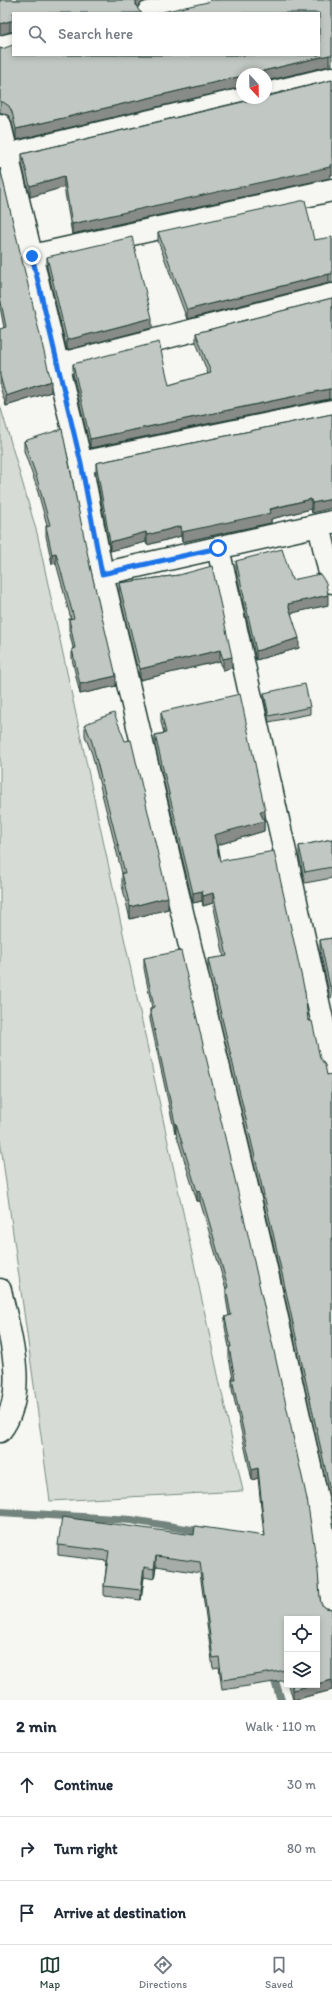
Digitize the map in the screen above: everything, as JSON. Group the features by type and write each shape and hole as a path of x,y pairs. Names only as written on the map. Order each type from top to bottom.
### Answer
{"street":[{"path":"152,12 205,0"},
{"path":"0,47 12,44"},
{"path":"272,93 332,78"},
{"path":"7,155 236,101"},
{"path":"0,125 81,463 102,574 261,1246 319,1507 331,1580 332,1607"},
{"path":"32,256 332,190"},
{"path":"57,365 332,295"},
{"path":"81,463 332,411"},
{"path":"102,574 326,524 332,582"},
{"path":"218,548 332,1065"},
{"path":"0,1290 14,1359 15,1393 7,1422 0,1431"}],"shaded area":[{"path":"0,405 37,533 243,1491 50,1501 0,1139"}],"building":[{"path":"0,0 136,0 136,5 140,12 12,12 12,21 0,24"},
{"path":"210,0 332,0 332,55 272,69 236,68 236,77 16,129 9,106 3,102 0,102 0,48 2,49 12,45 12,56 320,56 320,12 163,12 208,2"},
{"path":"332,80 332,164 330,167 72,224 64,176 30,186 22,154 236,104 272,104 272,95"},
{"path":"0,168 51,381 6,396 0,376 0,329 6,327 0,297"},
{"path":"305,200 314,240 332,237 332,274 187,310 158,232"},
{"path":"132,237 152,318 67,340 47,257"},
{"path":"332,298 332,389 90,439 73,364 159,342 169,385 211,373 196,333"},
{"path":"332,414 332,499 312,503 311,499 270,509 271,513 182,532 181,526 147,535 146,532 110,542 96,463"},
{"path":"62,429 90,566 116,676 80,684 72,649 75,648 69,619 74,618 56,553 52,554 46,526 50,525 36,475 24,441"},
{"path":"282,549 292,580 320,574 326,583 328,595 288,604 299,638 256,651 236,561"},
{"path":"212,566 232,657 223,659 220,650 140,669 119,583 179,575"},
{"path":"305,684 310,707 269,716 264,693"},
{"path":"240,694 265,810 260,812 264,821 214,835 220,861 274,851 305,992 308,1021 312,1021 320,1058 325,1065 327,1075 331,1074 332,1079 332,1499 273,1233 208,959 227,956 213,893 203,896 202,891 193,893 155,735 166,733 161,712"},
{"path":"114,713 125,741 131,740 168,897 130,907 122,873 125,873 92,742 85,724"},
{"path":"332,839 332,867 305,872 299,846"},
{"path":"332,938 332,986 330,987 320,940"},
{"path":"181,951 249,1239 307,1499 318,1571 321,1604 326,1608 332,1609 332,1680 320,1683 320,1616 284,1616 284,1670 222,1680 219,1657 213,1658 200,1562 156,1556 154,1569 144,1567 141,1590 104,1586 109,1551 58,1545 62,1517 194,1535 195,1526 265,1536 258,1468 252,1470 232,1379 235,1379 225,1317 231,1315 226,1288 228,1287 200,1190 197,1191 175,1123 150,1009 154,1007 144,958"}],"waterway":[{"path":"0,1512 131,1520 204,1532"},
{"path":"272,1672 281,1700"}],"route":[{"path":"32,256 81,463 102,574 218,548"}]}
